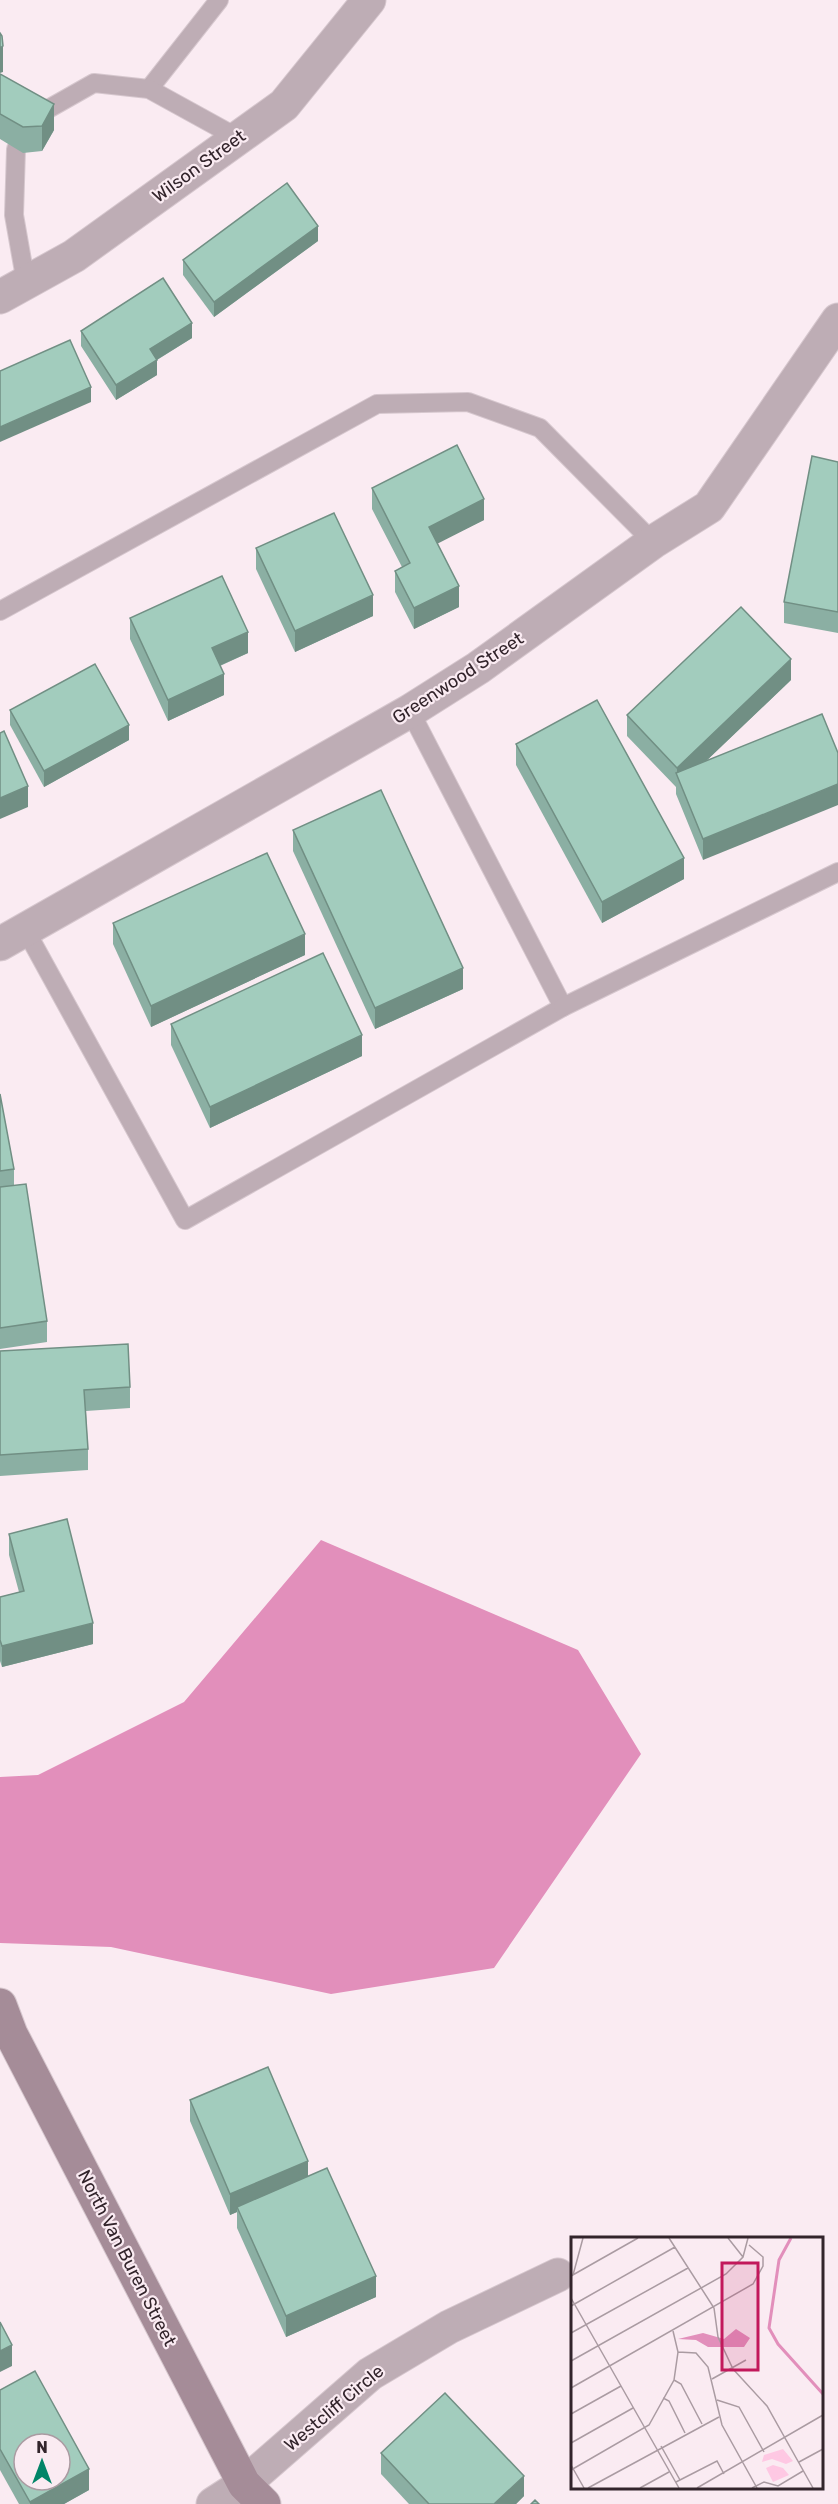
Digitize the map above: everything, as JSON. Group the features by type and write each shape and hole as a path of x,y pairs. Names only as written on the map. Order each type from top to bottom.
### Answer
{"street":[{"name":"Wilson Street","path":"13,290 74,256 284,105 369,0"},
{"name":"Greenwood Street","path":"13,937 410,711 478,668 653,542 709,507 838,320"},
{"name":"North Van Buren Street","path":"5,2019 254,2494"},
{"name":"Westcliff Circle","path":"213,2504 254,2494 370,2374 449,2327 558,2275"}],"lane":[{"path":"149,89 219,0"},
{"path":"32,117 94,84 149,89 238,138"},
{"path":"13,290 16,149"},
{"path":"0,611 377,404 468,402 540,428 653,542"},
{"path":"410,711 563,1007"},
{"path":"13,937 185,1220 563,1007 838,872"}],"shaded area":[{"path":"321,1540 578,1650 641,1754 494,1968 331,1994 111,1947 0,1943 0,1777 38,1775 184,1702"}],"building":[{"path":"0,33 3,46 0,48"},
{"path":"0,74 54,104 42,126 23,127 0,114"},
{"path":"287,183 318,226 214,302 183,260"},
{"path":"163,278 192,323 150,349 157,360 116,385 81,331"},
{"path":"70,340 91,387 0,427 0,371"},
{"path":"457,445 484,499 429,527 459,586 414,608 395,571 410,563 372,488"},
{"path":"812,456 838,462 838,612 784,602"},
{"path":"334,513 373,595 295,631 256,548"},
{"path":"222,576 248,632 212,648 224,674 168,700 130,618"},
{"path":"741,607 791,659 677,768 627,715"},
{"path":"95,664 129,725 44,771 10,710"},
{"path":"597,700 684,858 602,902 516,744"},
{"path":"822,714 838,753 838,784 703,839 676,773"},
{"path":"4,731 28,786 0,798 0,733"},
{"path":"381,790 463,968 375,1008 293,830"},
{"path":"267,853 305,934 151,1006 113,923"},
{"path":"323,953 362,1035 210,1107 171,1024"},
{"path":"0,1094 14,1169 0,1171"},
{"path":"26,1184 47,1321 0,1328 0,1187"},
{"path":"128,1344 130,1387 84,1390 88,1449 0,1455 0,1351"},
{"path":"67,1519 93,1623 2,1646 0,1597 24,1591 9,1534"},
{"path":"268,2067 308,2161 230,2194 190,2100"},
{"path":"327,2168 376,2276 286,2316 237,2207"},
{"path":"0,2322 12,2345 0,2351"},
{"path":"35,2371 69,2432 12,2432 12,2470 0,2449 0,2390"},
{"path":"445,2393 524,2476 494,2504 429,2504 381,2453"},
{"path":"72,2438 89,2469 72,2479"},
{"path":"24,2492 48,2492 30,2502"}]}
